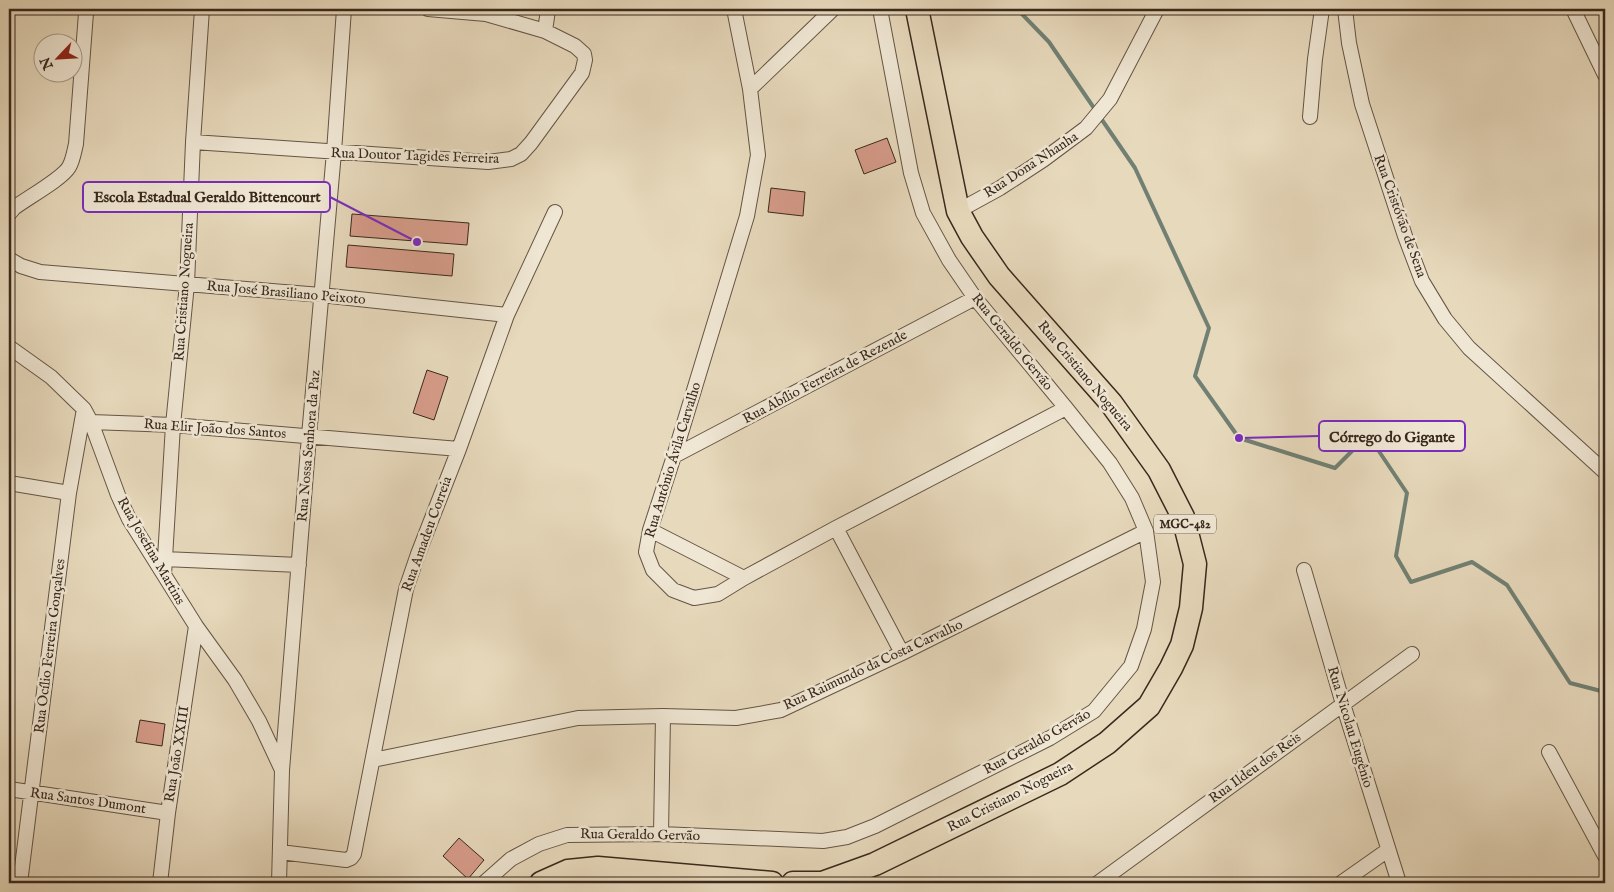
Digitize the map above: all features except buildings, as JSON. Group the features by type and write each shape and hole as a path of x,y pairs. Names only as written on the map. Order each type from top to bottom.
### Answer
{"highway":[{"name":"Rua Cristiano Nogueira","path":"793,883 822,883 876,864 1060,774 1107,742 1149,706 1172,668 1182,645 1191,608 1194,564 1183,517 1160,470 1111,403 999,276 972,237 958,211 917,9"},
{"path":"541,883 568,871 598,868 772,883"}],"street":[{"path":"9,214 21,203 59,178 68,169 73,160 76,144 85,9"},
{"name":"Rua Cristiano Nogueira","path":"164,574 173,426 187,284 193,142 202,9"},
{"name":"Rua Nossa Senhora da Paz","path":"278,883 282,770 334,152 344,9"},
{"path":"428,9 486,14 546,31 547,10"},
{"name":"Rua Antônio Ávila Carvalho","path":"734,9 750,89 758,155 746,216 650,530 646,552 653,570 673,590 694,598 718,594 836,528 1066,408"},
{"path":"750,89 833,9"},
{"name":"Rua Geraldo Gervão","path":"484,883 510,859 539,844 567,834 661,834 823,841 847,837 875,826 1050,738 1094,712 1131,666 1144,629 1153,582 1146,531 1132,498 1110,463 975,298 949,260 923,212 912,173 880,9"},
{"name":"Rua Dona Nhanha","path":"958,211 1000,188 1043,160 1086,128 1110,99 1134,57 1147,25 1157,9"},
{"path":"1310,117 1322,9"},
{"name":"Rua Cristóvão de Sena","path":"1345,9 1349,43 1362,104 1396,211 1422,281 1445,319 1469,348 1605,472"},
{"path":"1572,9 1605,75"},
{"name":"Rua Doutor Tagides Ferreira","path":"193,142 488,162 511,159 521,154 531,143 582,73 585,60 584,54 575,46 546,31"},
{"name":"Rua Amadeu Correia","path":"280,852 346,860 354,854 406,589 507,316 555,212"},
{"name":"Rua José Brasiliano Peixoto","path":"9,259 21,266 40,272 321,295 507,316"},
{"name":"Rua Abílio Ferreira de Rezende","path":"674,456 975,298"},
{"name":"Rua Josefina Martins","path":"9,347 51,377 84,409 91,422 129,519 196,626 235,680 259,721 282,770"},
{"name":"Rua Ocílio Ferreira Gonçalves","path":"20,883 69,493 84,409"},
{"name":"Rua Elir João dos Santos","path":"91,422 173,426 459,449"},
{"path":"9,483 69,493"},
{"path":"836,528 902,653"},
{"path":"650,530 744,578"},
{"name":"Rua Raimundo da Costa Carvalho","path":"373,760 578,718 663,716 736,718 781,710 902,653 1146,531"},
{"path":"164,559 299,565"},
{"name":"Rua Nicolau Eugênio","path":"1304,570 1343,704 1399,883"},
{"name":"Rua João XXIII","path":"160,883 168,813 196,626"},
{"name":"Rua Ildeu dos Reis","path":"1098,883 1412,654"},
{"path":"661,834 663,716"},
{"path":"1549,752 1605,856"},
{"name":"Rua Santos Dumont","path":"9,789 168,813"},
{"path":"1341,883 1388,850"}],"waterway":[{"path":"1017,9 1049,42 1096,111"},
{"path":"1100,117 1135,168 1209,328 1195,376 1239,438 1335,468 1368,435 1407,493 1396,556 1411,582 1472,562 1507,585 1570,683 1605,692"}],"place":[{"name":"Escola Estadual Geraldo Bittencourt","path":"417,242"},
{"name":"Córrego do Gigante","path":"1239,438"}]}
